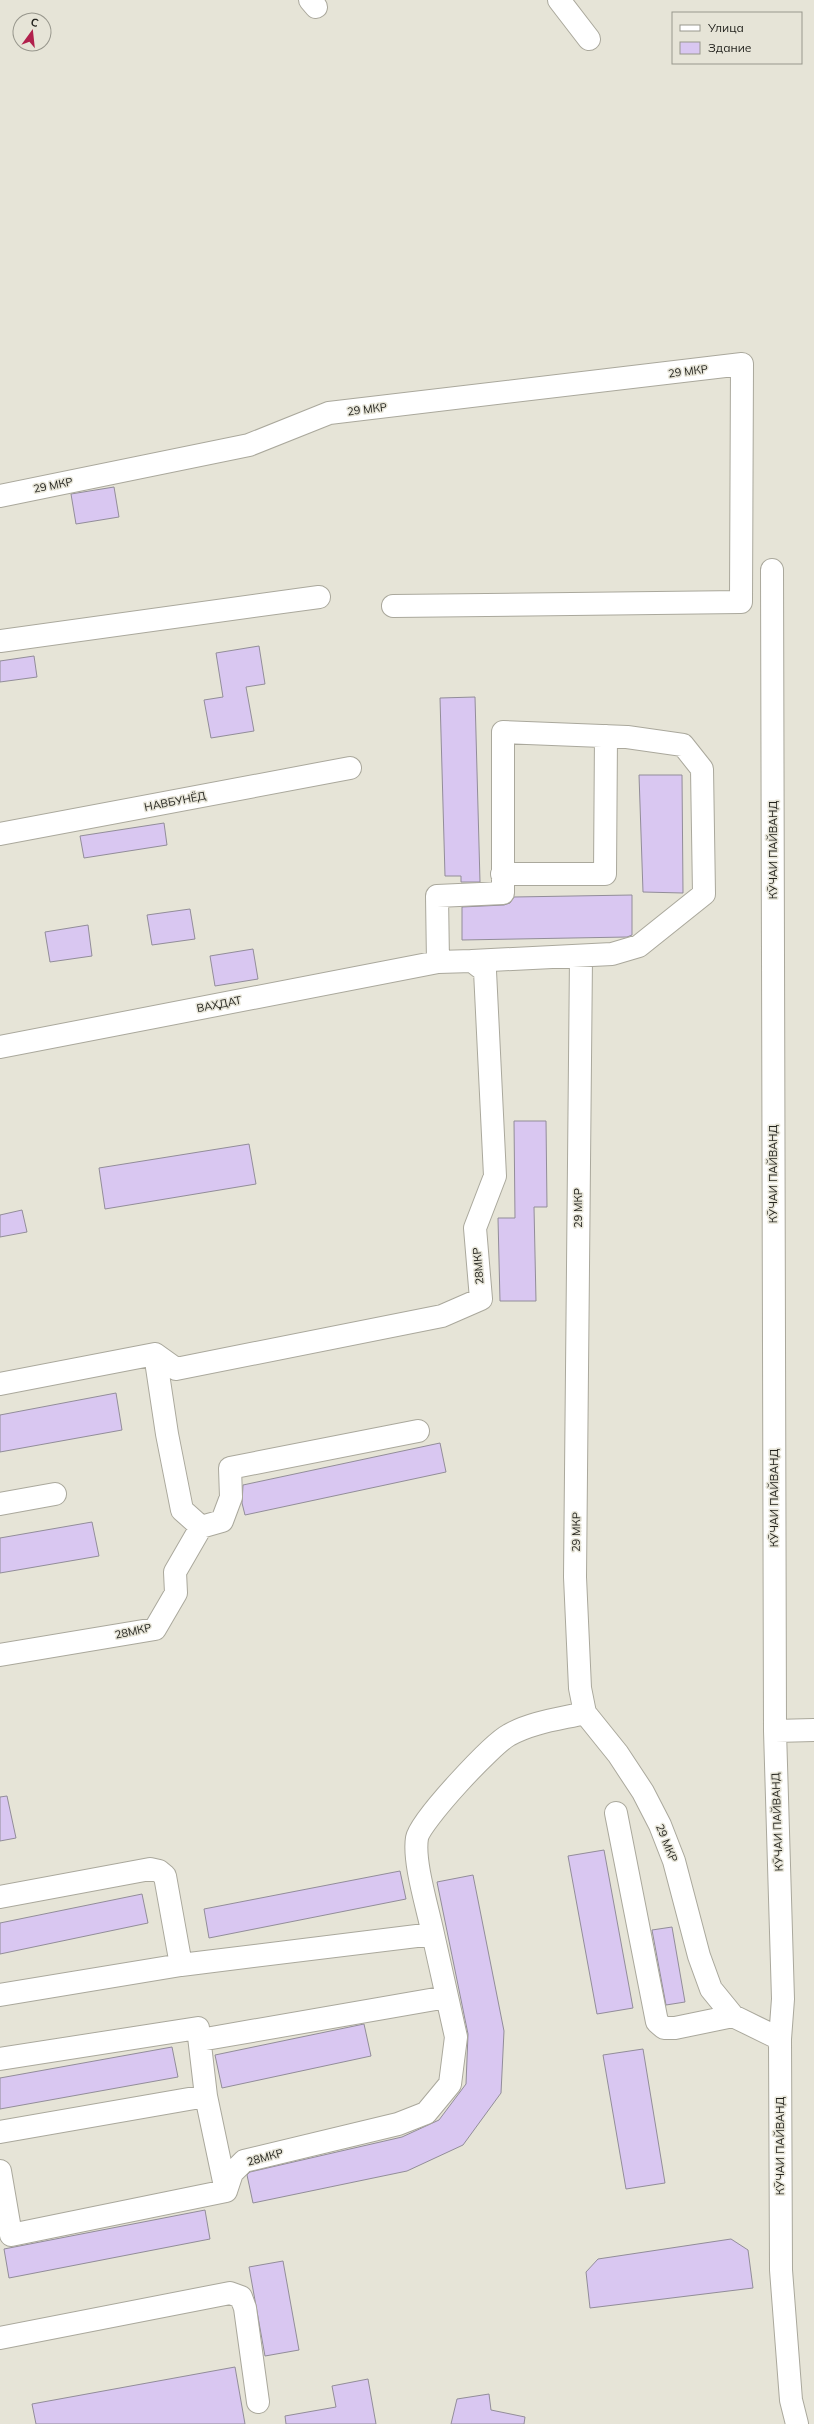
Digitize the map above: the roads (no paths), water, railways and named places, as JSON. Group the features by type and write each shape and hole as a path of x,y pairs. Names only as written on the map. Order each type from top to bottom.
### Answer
{"street":[{"path":"559,0 589,39"},
{"name":"29 МКР","path":"0,496 249,445 328,413 742,364 741,602 393,606"},
{"name":"КӮЧАИ ПАЙВАНД","path":"772,570 775,1730 782,1999 780,2039 781,2270 792,2400 797,2424"},
{"path":"0,641 319,597"},
{"path":"503,732 606,736 627,737 683,745 702,769 704,894 639,946 612,954 581,957 438,962 438,896 503,893 503,732"},
{"path":"502,874 605,874 606,736"},
{"name":"НАВБУНЁД","path":"0,834 350,768"},
{"name":"29 МКР","path":"581,957 575,1577 577,1650 580,1688 585,1713 626,1766 643,1792 660,1825 674,1861 699,1956 711,1989 733,2016 780,2039"},
{"name":"28МКР","path":"155,1354 176,1369 442,1316 481,1299 476,1228 495,1176 485,971 472,961"},
{"name":"ВАҲДАТ","path":"0,1047 438,962"},
{"path":"0,1384 155,1354 167,1434 182,1510 201,1527 222,1521 231,1496 230,1468 418,1431"},
{"path":"0,1504 55,1494"},
{"name":"28МКР","path":"0,1655 155,1629 176,1593 175,1572 201,1527"},
{"name":"28МКР","path":"226,2191 232,2173 244,2161 398,2124 426,2113 450,2084 456,2037 419,1865 417,1838 424,1824 480,1759 498,1742 510,1734 532,1725 585,1713"},
{"path":"775,1730 814,1730"},
{"path":"616,1813 657,2022 664,2028 675,2028 733,2016"},
{"path":"0,1897 150,1869 159,1871 165,1876 181,1965"},
{"path":"0,1995 181,1965 433,1934"},
{"path":"200,2040 447,1997"},
{"path":"0,2059 198,2028 206,2096 226,2191 5,2237 0,2171"},
{"path":"0,2132 206,2096"},
{"path":"0,2338 230,2293 241,2297 245,2308 258,2402"}]}
